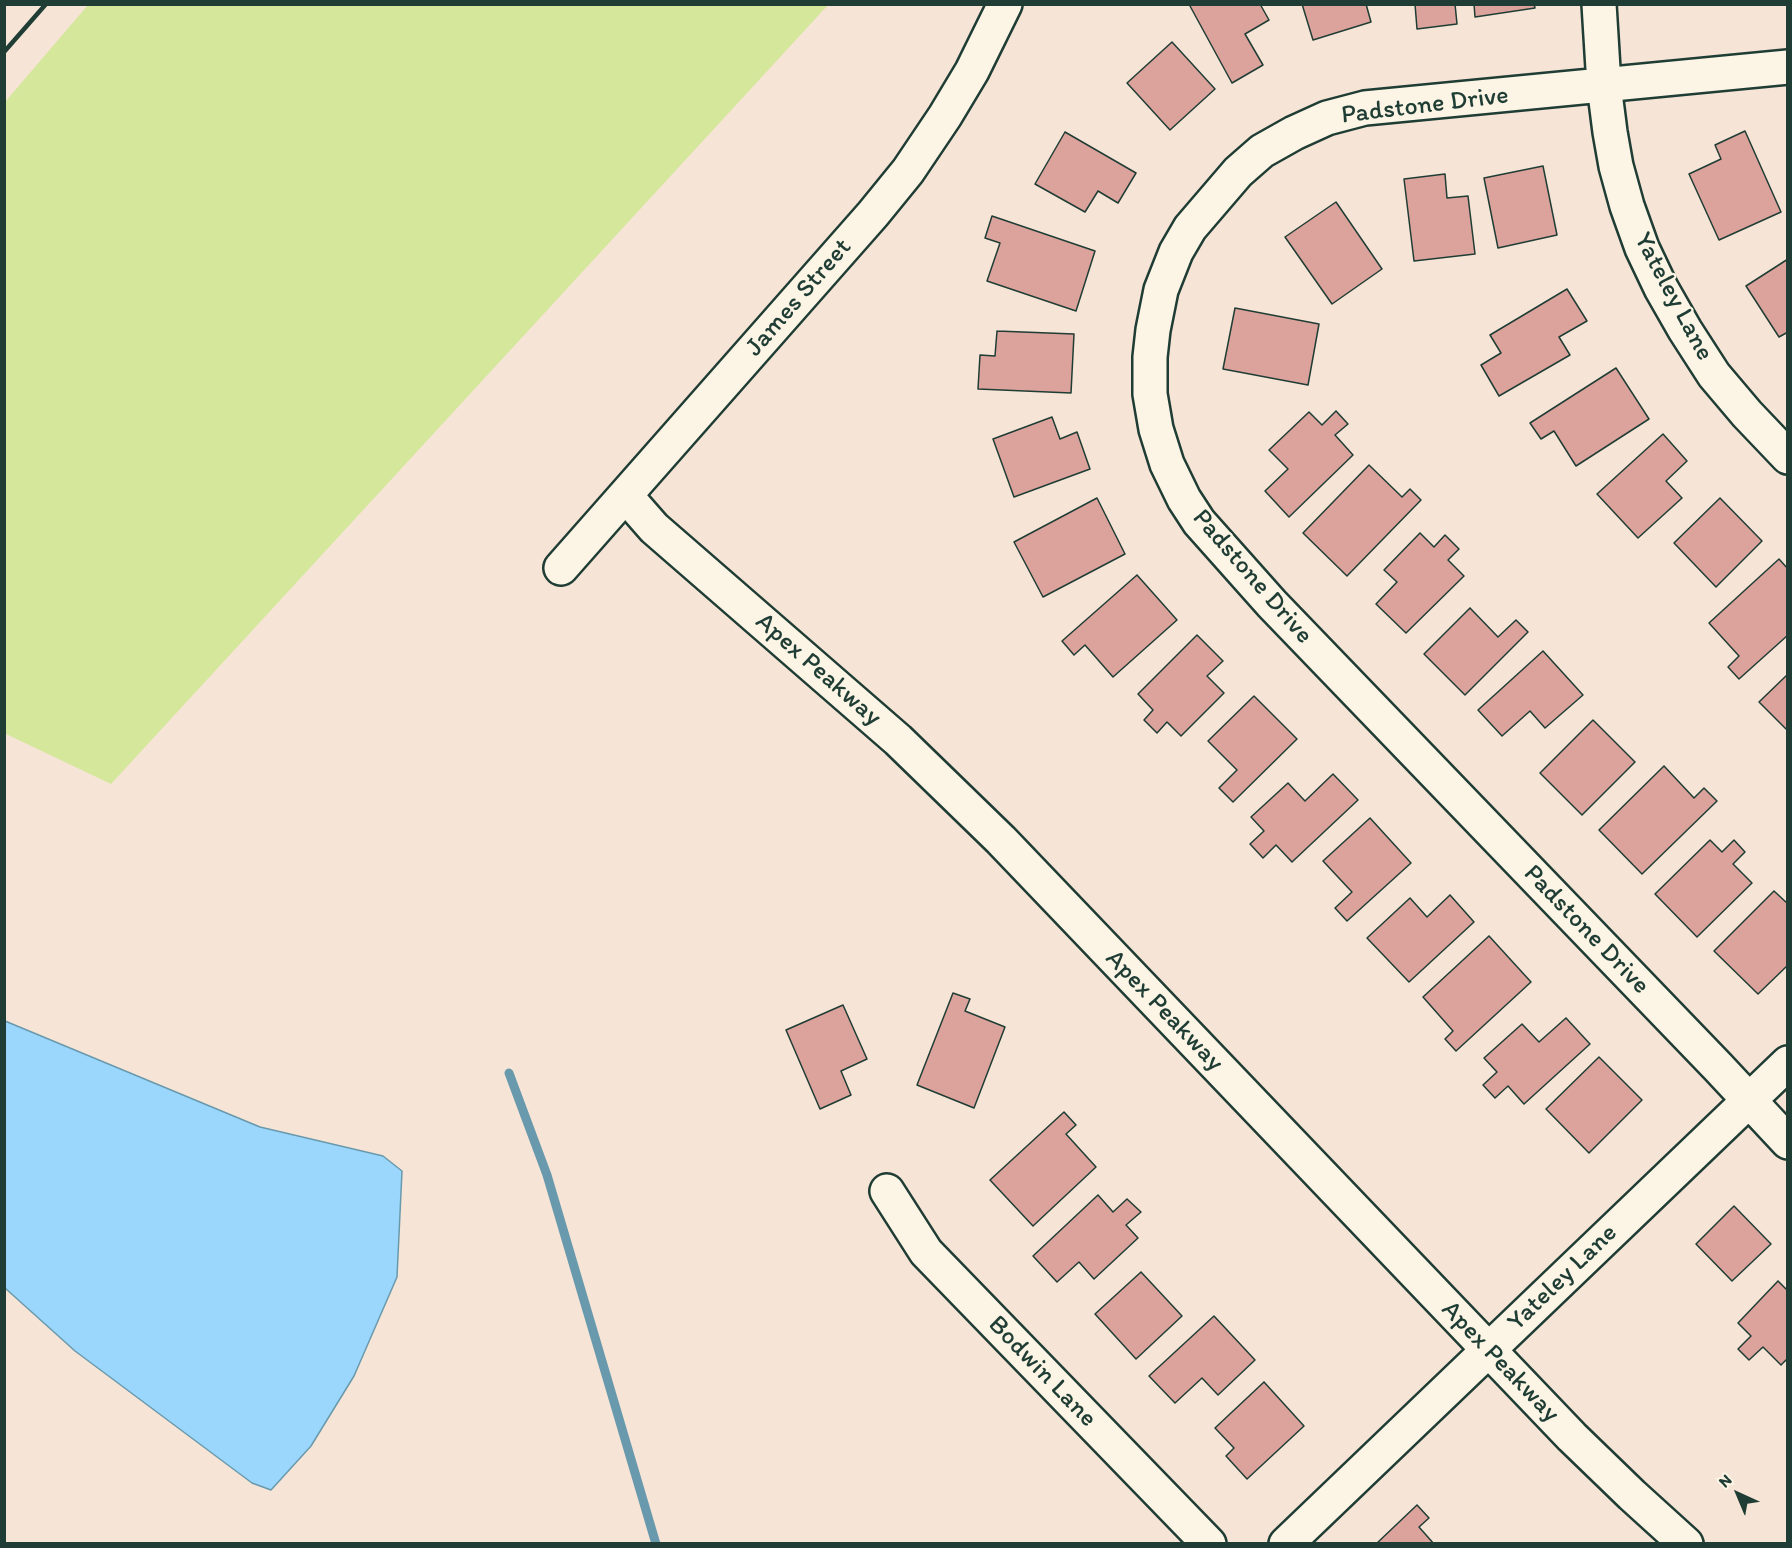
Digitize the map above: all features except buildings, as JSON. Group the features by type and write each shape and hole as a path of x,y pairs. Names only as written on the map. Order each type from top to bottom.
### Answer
{"street":[{"name":"James Street","path":"561,568 865,223 908,171 945,117 1005,4"},
{"name":"Yateley Lane","path":"1599,4 1604,85 1617,166 1627,206 1642,248 1661,288 1714,375 1788,457"},
{"name":"Padstone Drive","path":"1788,67 1365,108 1327,118 1262,151 1211,201 1190,228 1176,252 1161,290 1150,357 1150,394 1156,429 1167,464 1184,499 1215,542 1788,1142"},
{"name":"Apex Peakway","path":"626,496 654,528 898,740 1001,840 1572,1437 1686,1544"},
{"name":"Yateley Lane","path":"1286,1544 1788,1063"},
{"name":"Bodwin Lane","path":"887,1191 926,1252 1209,1544"}],"green space":[{"path":"88,5 828,5 111,784 4,733 5,102"}],"water":[{"path":"5,1021 260,1127 383,1156 402,1171 397,1277 354,1376 311,1446 271,1490 252,1483 75,1351 5,1288"}],"waterway":[{"path":"509,1073 547,1175 656,1544"}],"railway":[{"path":"4,52 46,4"}]}
